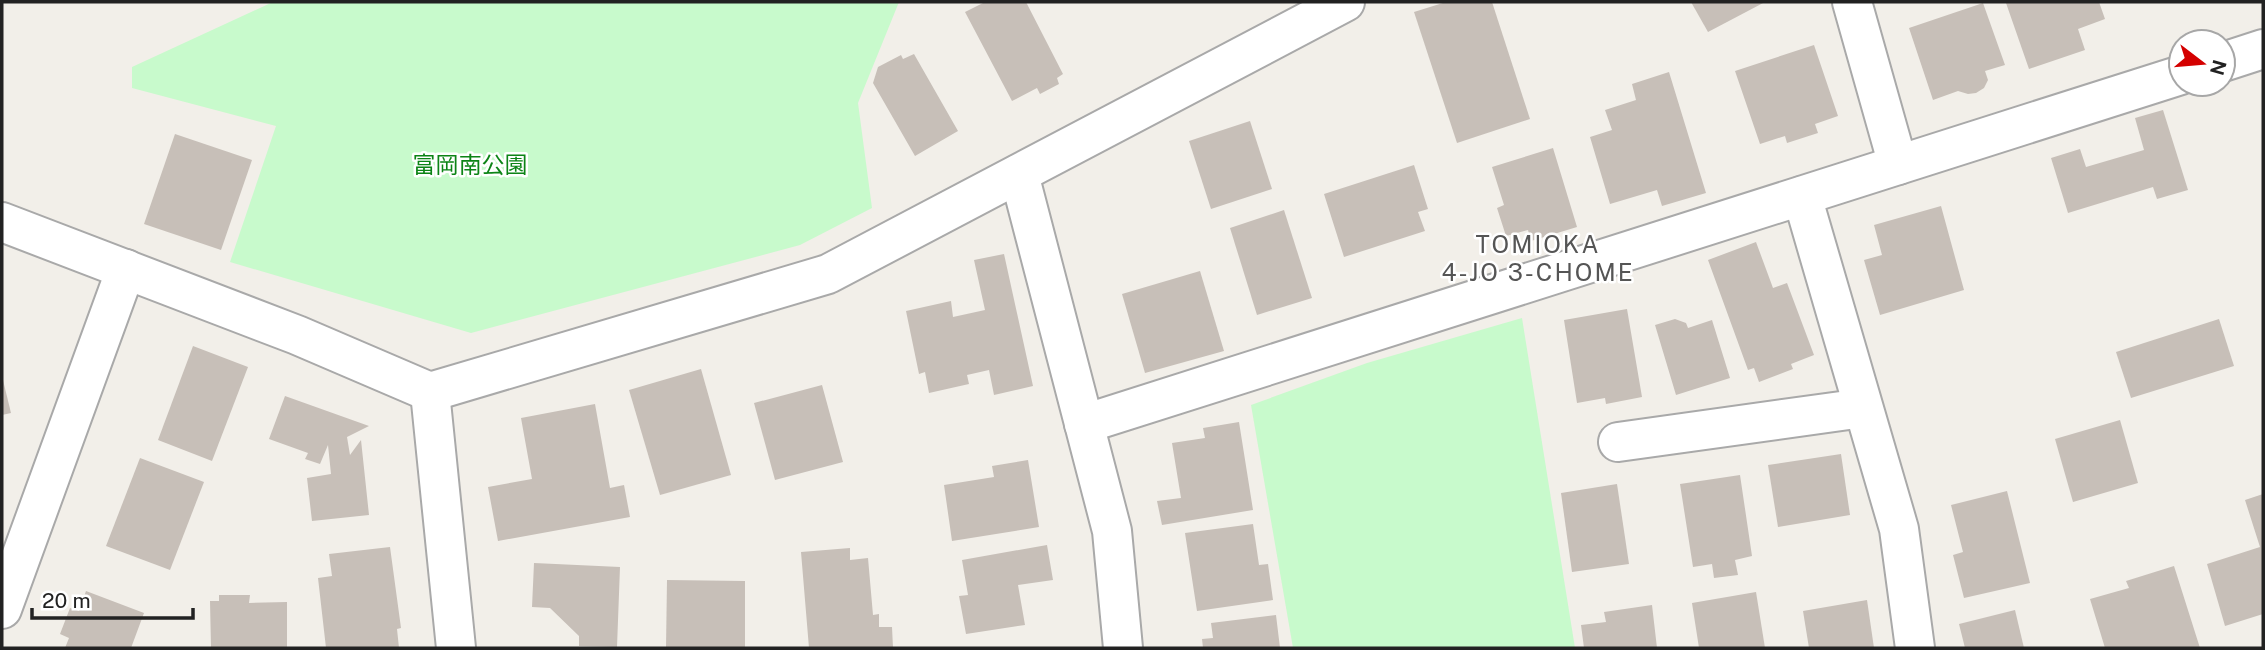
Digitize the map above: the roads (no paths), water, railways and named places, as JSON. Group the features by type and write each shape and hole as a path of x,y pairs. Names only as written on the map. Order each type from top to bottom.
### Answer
{"street":[{"path":"2,222 297,335 430,392 828,274 1345,2"},
{"path":"1852,2 1898,166"},
{"path":"2237,57 2263,49"},
{"path":"1084,424 2167,80"},
{"path":"1019,174 1112,531 1123,648"},
{"path":"1802,196 1899,529 1915,648"},
{"path":"2,609 126,269"},
{"path":"430,392 456,648"},
{"path":"1618,442 1863,408"}],"district":[{"name":"TOMIOKA 4-JO 3-CHOME","path":"1538,259"}],"park label":[{"name":"富岡南公園","path":"470,165"}]}
